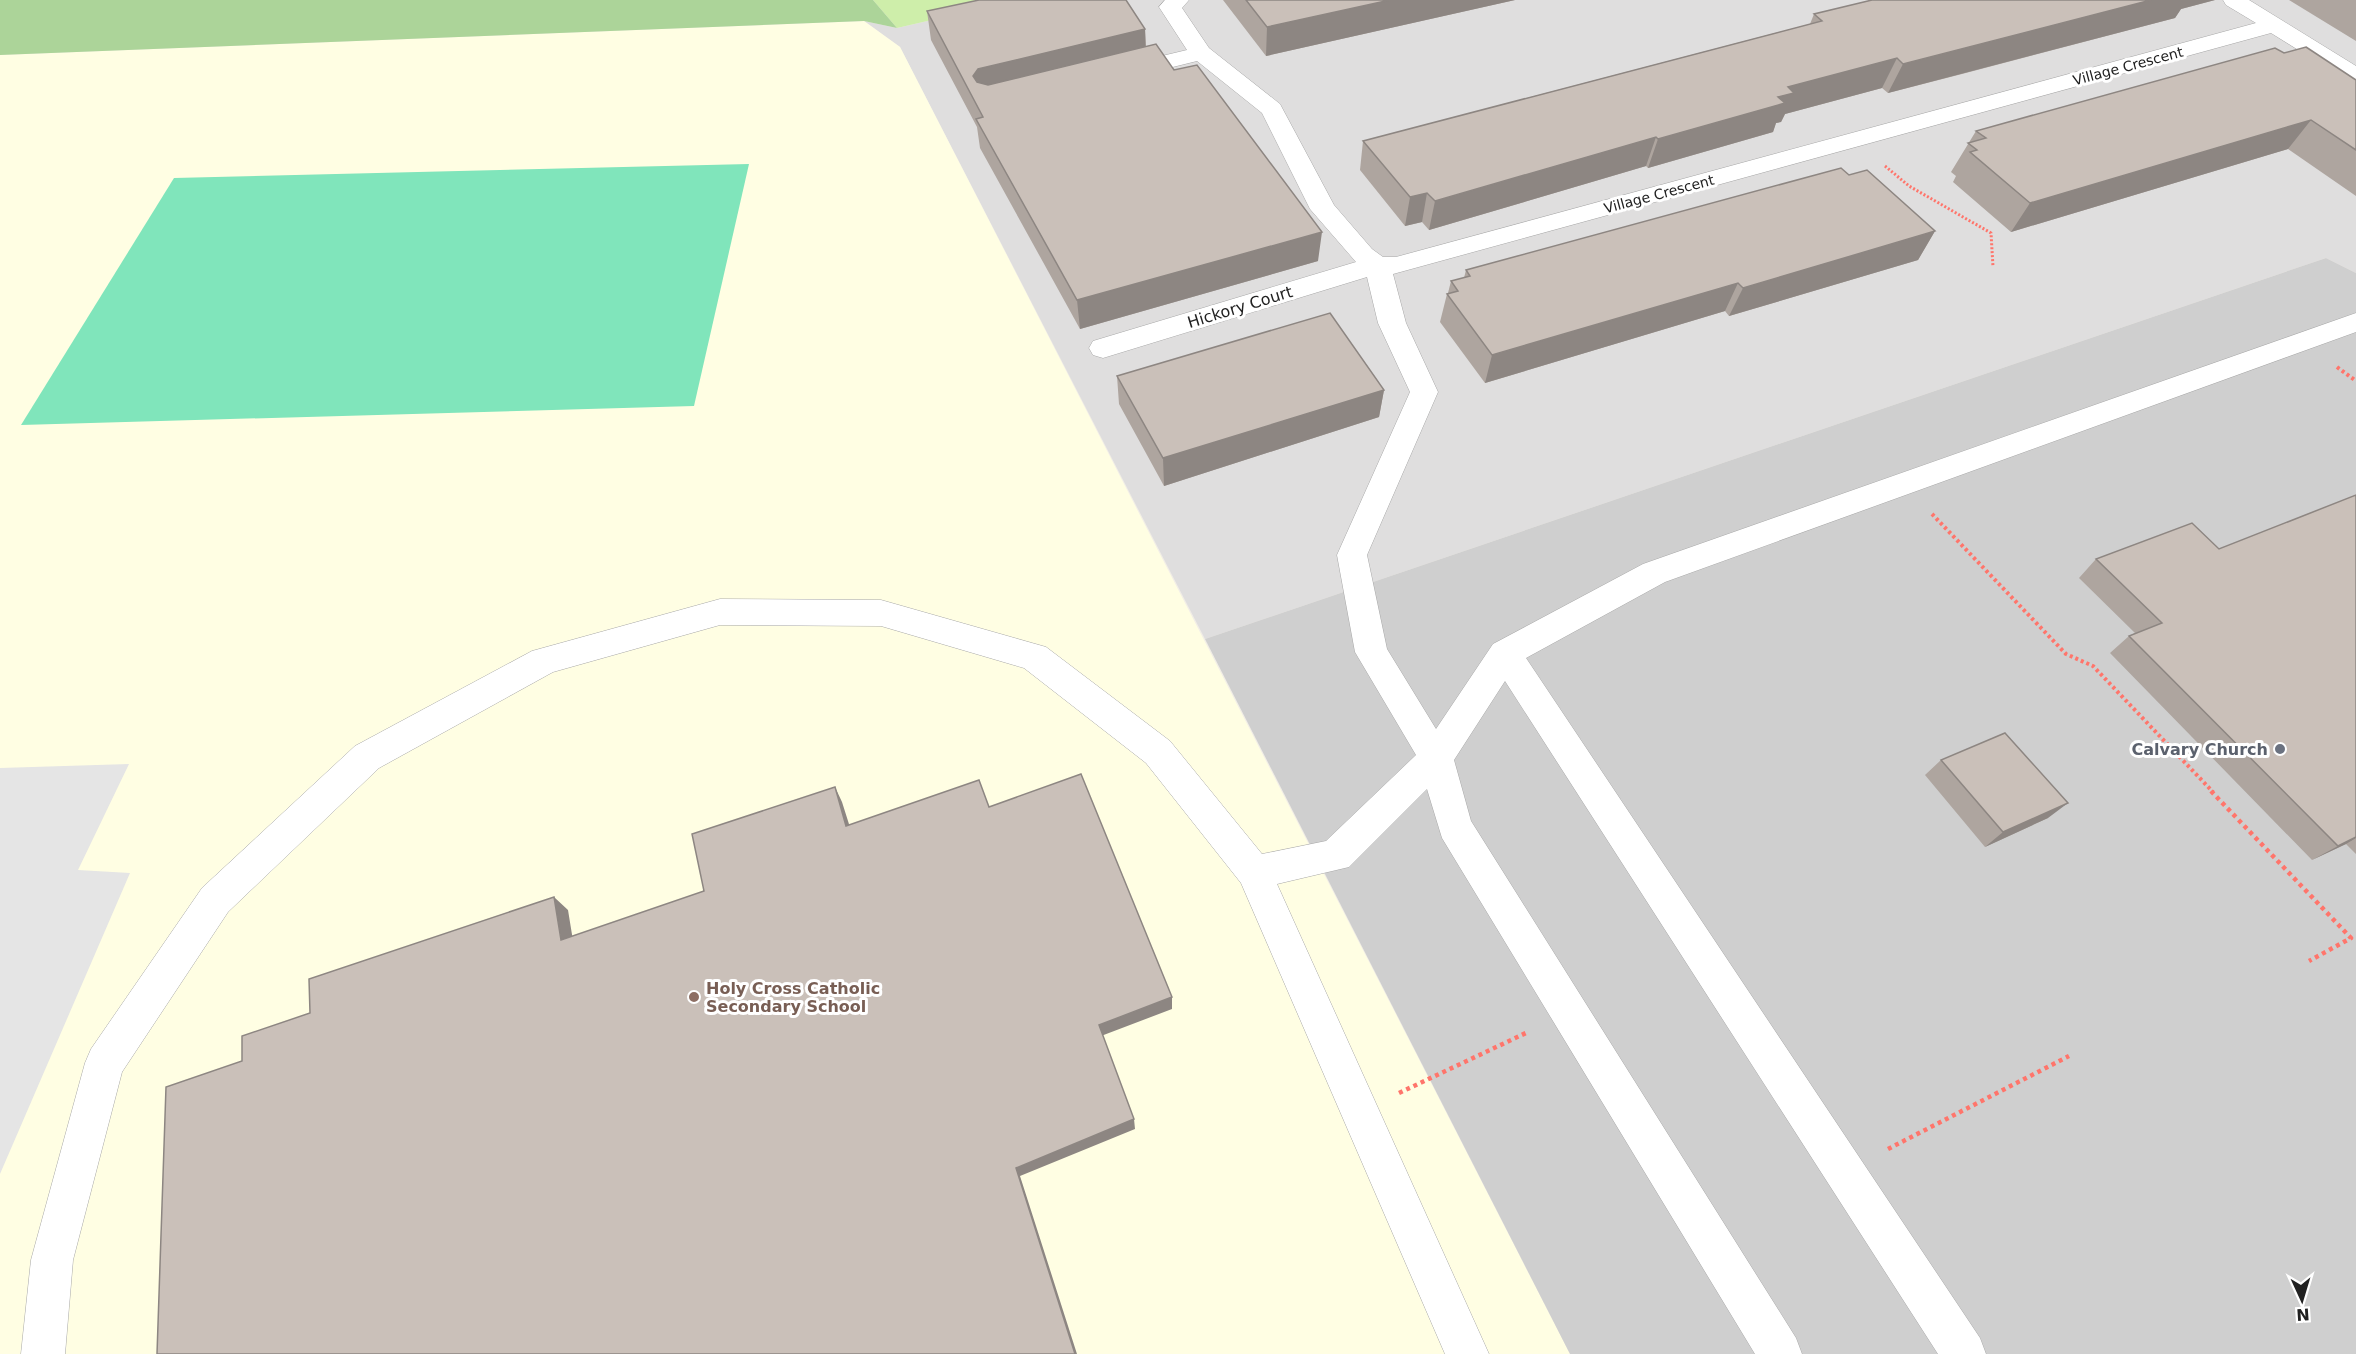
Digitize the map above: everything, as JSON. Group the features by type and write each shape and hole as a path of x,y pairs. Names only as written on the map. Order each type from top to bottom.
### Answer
{"street":[{"path":"1178,0 1170,7 1201,53 1272,109 1323,208 1363,255 1377,266 1392,323 1424,392 1352,555 1371,652 1436,758 1455,827 1780,1354"},
{"path":"2234,0 2356,76"},
{"name":"Village Crescent","path":"1377,266 1396,266 2275,25"},
{"path":"1108,76 1201,53"},
{"name":"Hickory Court","path":"1103,348 1377,266"},
{"path":"1254,872 1336,855 1436,758 1504,654 1654,573 2356,322"},
{"path":"43,1354 52,1260 105,1063 215,900 367,757 544,661 720,612 881,613 1034,657 1158,752 1254,872 1467,1354"},
{"path":"1504,654 1964,1354"}],"path":[{"path":"1855,140 1909,186 1991,233 1993,267"},
{"path":"1904,483 2066,654 2093,666 2351,938 2309,962"},
{"path":"1359,1112 1569,1013"},
{"path":"1844,1172 2069,1056"}],"shaded area":[{"path":"1018,0 2356,0 2356,273 2326,258 1205,639 900,47 864,21 897,28"},
{"name":"Holy Cross Catholic Secondary School","path":"864,21 900,47 1570,1354 0,1354 0,55"},
{"path":"2326,258 2356,273 2356,1354 1570,1354 1205,639"},
{"path":"129,764 78,870 130,873 0,1174 0,768"}],"green space":[{"path":"0,0 873,0 897,28 864,21 0,55"},
{"path":"873,0 1018,0 897,28"},
{"path":"749,164 694,406 21,425 174,178"}],"building":[{"path":"979,0 1126,0 1145,29 978,69 973,76 977,82 988,85 1156,44 1174,70 1197,65 1322,232 1077,300 976,119 983,117 927,11"},
{"path":"1246,0 1390,0 1267,27"},
{"path":"1872,0 2151,0 1903,64 1897,58 1788,87 1794,93 1778,97 1785,103 1658,139 1656,137 1435,201 1427,193 1410,197 1363,141 1822,21 1814,14"},
{"path":"2306,47 2356,80 2356,150 2311,120 2030,203 1970,152 1977,150 1968,143 1986,138 1976,131 2275,48 2284,53"},
{"path":"1841,168 1849,175 1867,170 1935,231 1743,288 1738,283 1492,355 1447,294 1458,291 1451,281 1470,276 1466,270"},
{"path":"1330,313 1384,390 1163,458 1117,376"},
{"name":"Calvary Church","path":"2356,495 2356,837 2338,846 2129,636 2162,623 2096,559 2192,523 2219,549"},
{"path":"2005,733 2068,803 2003,832 1941,760"},
{"path":"1081,774 1172,997 1099,1025 1134,1119 1016,1168 1075,1354 157,1354 166,1087 242,1061 242,1036 310,1013 309,979 554,897 561,940 704,891 692,834 835,787 846,826 979,780 989,807"}],"place":[{"name":"Calvary Church","path":"2280,749"},
{"name":"Holy Cross Catholic Secondary School","path":"694,997"}]}
